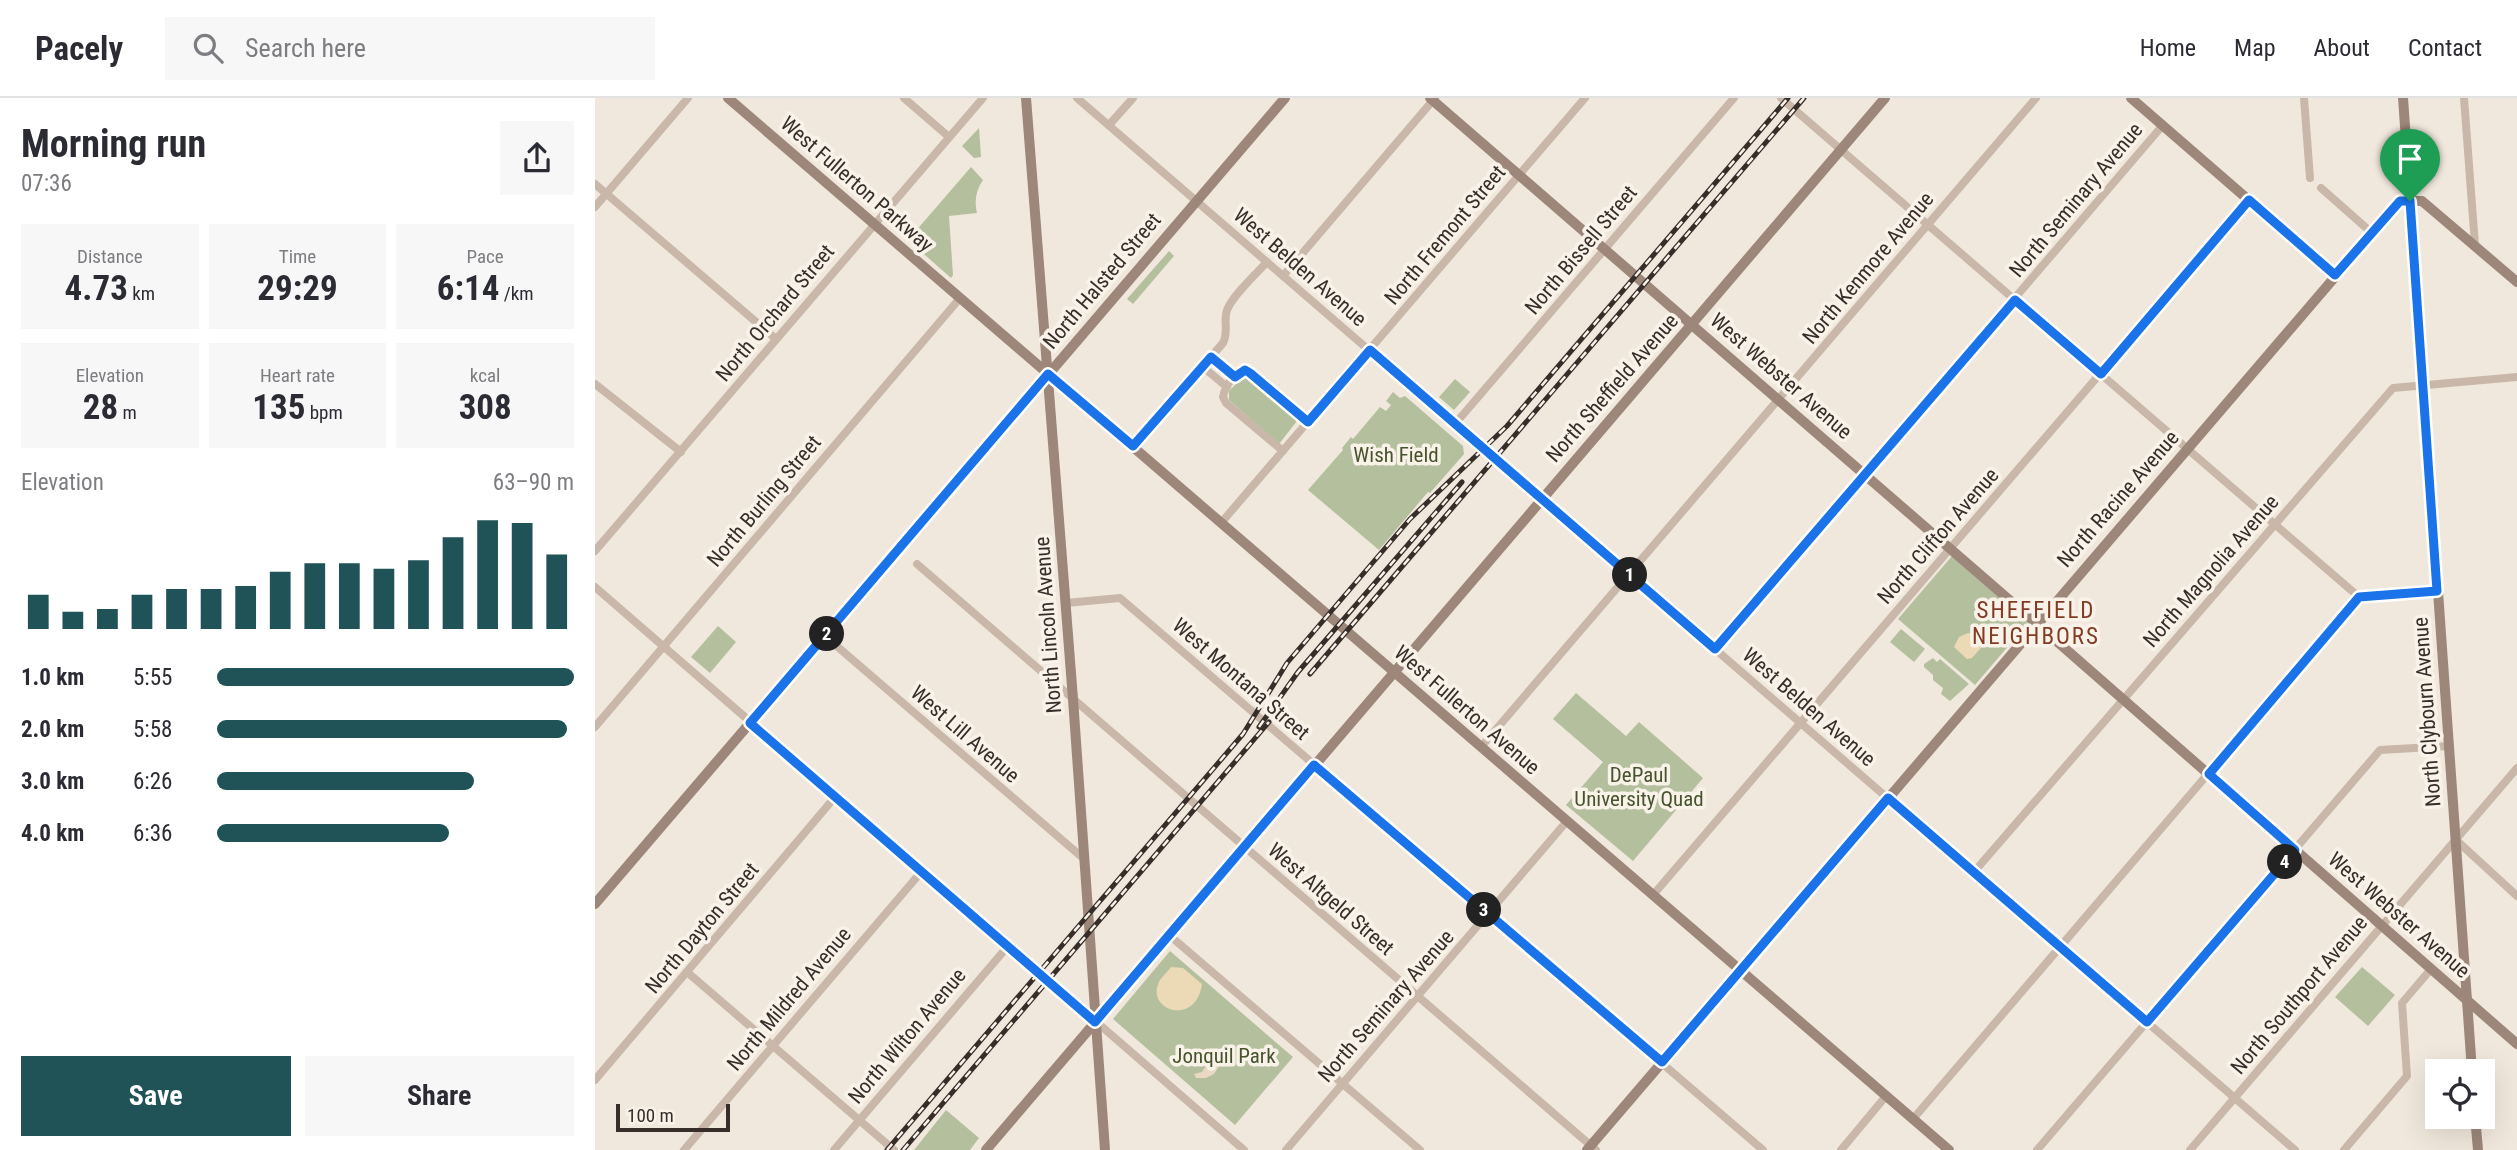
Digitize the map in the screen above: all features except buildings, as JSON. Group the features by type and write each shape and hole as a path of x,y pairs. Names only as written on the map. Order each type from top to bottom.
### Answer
{"main road":[{"name":"West Fullerton Parkway","path":"728,98 960,298"},
{"name":"North Lincoln Avenue","path":"1026,98 1105,1150"},
{"name":"North Halsted Street","path":"595,904 1285,98"},
{"name":"North Sheffield Avenue","path":"986,1150 1885,98"},
{"name":"North Clybourn Avenue","path":"2403,98 2471,1059"},
{"name":"West Webster Avenue","path":"1433,99 2517,1044"},
{"path":"2135,99 2335,275"},
{"name":"North Racine Avenue","path":"1591,1148 2335,275 2400,201 2410,201"},
{"path":"2410,201 2422,201 2517,282"},
{"name":"West Fullerton Avenue","path":"960,298 1949,1150"},
{"path":"2476,1129 2478,1150"}],"street":[{"path":"595,207 688,98"},
{"path":"904,98 949,137"},
{"name":"North Orchard Street","path":"595,551 983,98"},
{"name":"West Belden Avenue","path":"1077,98 2295,1150"},
{"path":"1109,125 1133,98"},
{"name":"North Fremont Street","path":"1221,523 1585,98"},
{"name":"North Bissell Street","path":"1455,424 1734,98"},
{"path":"1781,98 2359,597"},
{"name":"North Kenmore Avenue","path":"1481,747 2036,98"},
{"path":"2304,98 2310,178"},
{"path":"2464,98 2475,245"},
{"path":"1283,276 1433,99"},
{"name":"North Seminary Avenue","path":"1715,649 2163,125"},
{"path":"595,184 776,340"},
{"path":"2321,188 2372,233"},
{"name":"North Clifton Avenue","path":"1653,895 2249,200"},
{"path":"1133,446 1227,336 1226,319 1229,307 1267,262"},
{"name":"North Burling Street","path":"595,727 960,298"},
{"path":"1211,357 1235,377"},
{"path":"1203,367 1227,387"},
{"path":"1283,451 1226,403 1223,397 1235,377 1245,370 1250,373 1308,422"},
{"name":"North Magnolia Avenue","path":"1973,872 2393,387 2517,377"},
{"path":"595,384 681,452"},
{"name":"West Altgeld Street","path":"917,564 1591,1148"},
{"path":"595,587 1244,1150"},
{"path":"1913,1119 2359,597 2437,591"},
{"name":"West Montana Street","path":"1066,603 1120,598 1763,1150"},
{"name":"West Lill Avenue","path":"825,636 1083,858"},
{"path":"2038,1150 2379,750 2449,746"},
{"name":"North Southport Avenue","path":"2190,1150 2517,768"},
{"name":"North Dayton Street","path":"595,1080 835,797"},
{"name":"North Seminary Avenue","path":"1286,1150 1567,821"},
{"path":"2455,839 2517,895"},
{"name":"North Mildred Avenue","path":"684,1150 922,872"},
{"path":"1170,935 1420,1150"},
{"name":"North Wilton Avenue","path":"834,1150 1008,946"},
{"path":"2344,1150 2407,1076 2402,1003 2431,969"},
{"path":"687,972 894,1150"},
{"path":"1841,1150 1887,1096"}],"green space":[{"path":"979,128 981,157 974,158 962,146"},
{"path":"971,167 983,180 976,196 977,213 949,216 951,278 908,240"},
{"path":"1169,251 1174,256 1133,304 1127,299"},
{"path":"1243,377 1249,379 1297,421 1279,444 1229,400 1229,391"},
{"path":"1455,379 1470,392 1454,410 1439,397"},
{"name":"Wish Field","path":"1393,392 1400,398 1405,396 1463,446 1464,454 1379,550 1308,490 1351,437 1353,439 1380,407 1386,411 1391,405 1386,401"},
{"path":"1952,556 2028,623 1975,685 1898,619"},
{"path":"718,626 736,642 710,673 691,657"},
{"path":"1901,629 1925,649 1914,662 1890,642"},
{"path":"1933,658 1937,662 1940,659 1969,684 1950,701 1941,694 1943,688 1924,667 1924,664"},
{"name":"DePaul University Quad","path":"1576,693 1626,736 1639,722 1703,778 1633,861 1566,805 1603,762 1553,719"},
{"name":"Jonquil Park","path":"1170,951 1293,1057 1235,1125 1113,1019"},
{"path":"2362,967 2395,995 2368,1026 2335,997"},
{"path":"946,1110 979,1138 970,1150 914,1150"}],"sand":[{"path":"1968,633 1978,635 1985,643 1972,658 1967,659 1954,647 1959,637"},
{"path":"1171,967 1183,968 1202,984 1198,998 1191,1006 1182,1010 1172,1010 1164,1006 1159,999 1157,991 1160,980"}],"shaded area":[{"path":"1220,1053 1219,1066 1214,1074 1206,1078 1196,1078 1194,1074 1202,1072 1205,1067 1203,1058"}],"railway":[{"path":"887,1150 1243,734 1287,663 1410,519 1507,426 1788,98"},
{"path":"1310,674 1804,98"},
{"path":"1259,727 1298,672 1462,482"},
{"path":"903,1150 1269,722"}],"district":[{"name":"SHEFFIELD NEIGHBORS","path":"2036,623"}],"route":[{"path":"2249,200 2335,275 2400,201 2410,201 2437,591 2359,597 2209,774 2295,850 2147,1022 1888,798 1662,1062 1314,765 1095,1022 750,723 1048,374 1133,446 1211,357 1235,377 1245,370 1250,373 1308,422 1370,350 1715,649 2015,300 2101,374 2249,200"}]}
